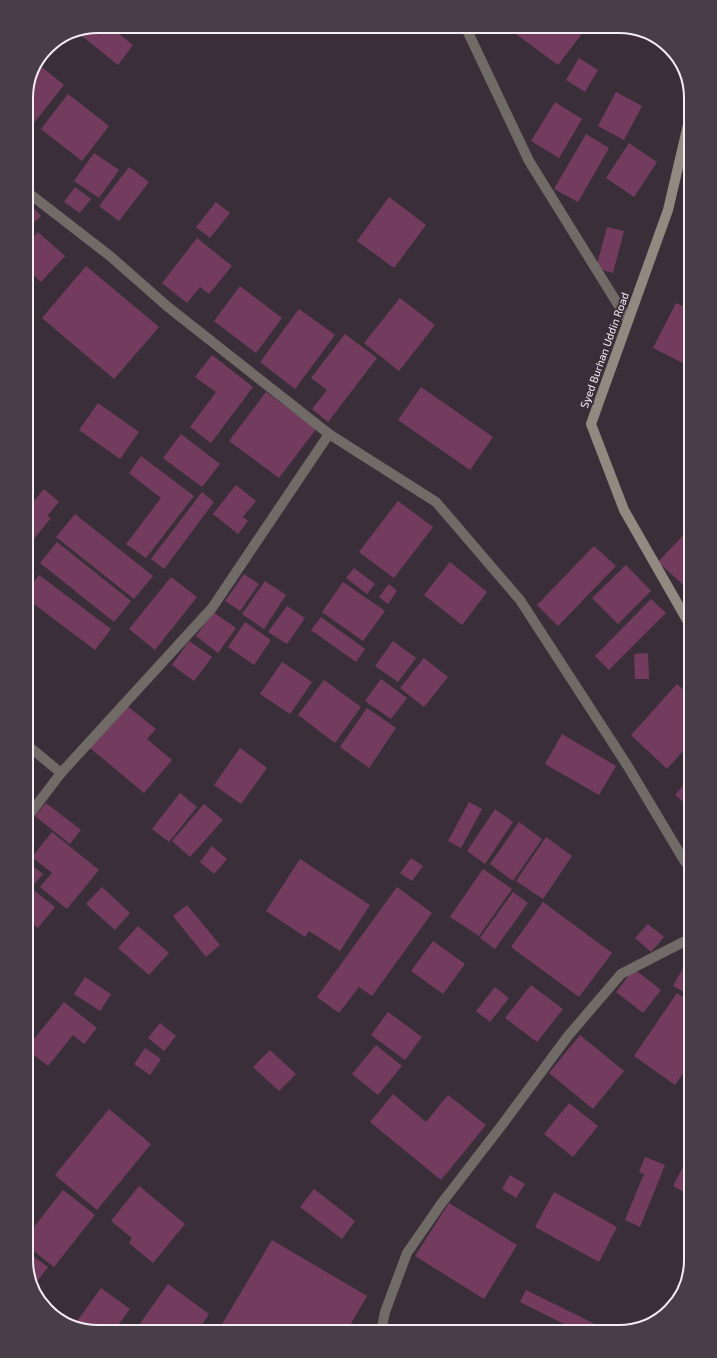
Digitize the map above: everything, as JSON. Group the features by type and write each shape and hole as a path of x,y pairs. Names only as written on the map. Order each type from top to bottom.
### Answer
{"street":[{"path":"468,33 529,161 627,319"},
{"name":"Syed Burhan Uddin Road","path":"684,142 668,210 627,319 591,424 624,510 684,613"},
{"path":"33,196 110,256 174,312 329,434 436,502 520,600 627,765 684,860"},
{"path":"33,810 61,774 212,608 329,434"},
{"path":"33,750 61,774"},
{"path":"382,1325 385,1312 407,1253 441,1204 568,1036 621,974 684,942"}],"building":[{"path":"118,33 133,45 118,65 82,36 85,34"},
{"path":"515,33 583,33 558,65"},
{"path":"579,58 598,70 585,92 566,80"},
{"path":"41,67 64,85 33,124 34,85"},
{"path":"616,92 642,106 624,140 598,126"},
{"path":"68,94 109,126 82,161 41,129"},
{"path":"555,102 582,119 559,158 531,141"},
{"path":"586,134 609,148 578,202 554,189"},
{"path":"629,143 657,162 634,197 606,178"},
{"path":"94,153 119,170 99,198 74,181"},
{"path":"129,167 149,182 119,221 99,206"},
{"path":"75,187 91,199 80,213 64,202"},
{"path":"389,197 426,225 394,268 357,241"},
{"path":"216,202 230,213 210,238 196,227"},
{"path":"33,207 41,216 33,223"},
{"path":"607,227 624,231 613,273 596,268"},
{"path":"38,232 65,256 41,282 33,275 33,237"},
{"path":"197,238 232,266 209,294 200,287 187,303 162,283"},
{"path":"86,266 159,327 114,379 42,318"},
{"path":"240,286 282,318 256,353 214,321"},
{"path":"400,298 435,325 399,371 364,343"},
{"path":"676,303 684,307 684,364 653,348"},
{"path":"299,309 335,335 295,389 260,362"},
{"path":"345,334 377,358 328,422 312,409 327,390 311,378"},
{"path":"212,355 253,387 211,443 190,427 216,392 195,377"},
{"path":"421,387 493,437 470,470 398,420"},
{"path":"266,392 316,429 279,478 229,441"},
{"path":"98,403 139,432 120,459 79,430"},
{"path":"181,434 220,464 202,487 163,458"},
{"path":"141,456 194,496 146,558 126,544 161,498 129,473"},
{"path":"236,485 256,501 243,517 248,521 238,534 213,514"},
{"path":"44,489 59,502 47,516 51,518 33,540 33,502"},
{"path":"202,492 214,502 164,569 151,559"},
{"path":"398,501 433,527 394,578 359,552"},
{"path":"75,514 153,576 134,599 56,537"},
{"path":"684,534 684,586 658,562"},
{"path":"57,542 131,601 114,622 40,563"},
{"path":"594,546 616,566 558,626 537,605"},
{"path":"450,562 487,592 462,625 424,595"},
{"path":"626,565 651,591 618,624 592,598"},
{"path":"354,568 375,584 367,594 346,578"},
{"path":"244,574 259,584 240,611 225,601"},
{"path":"39,575 111,629 95,650 33,603 33,583"},
{"path":"171,577 197,597 155,650 129,629"},
{"path":"265,581 286,595 264,629 242,614"},
{"path":"343,582 385,611 363,641 322,612"},
{"path":"389,584 397,591 388,604 379,597"},
{"path":"651,599 666,613 609,670 595,656"},
{"path":"287,606 305,618 287,644 268,632"},
{"path":"213,612 236,628 218,653 196,636"},
{"path":"321,617 365,649 356,662 311,630"},
{"path":"245,622 271,640 254,665 228,647"},
{"path":"189,641 212,657 194,681 172,665"},
{"path":"393,641 416,658 398,682 375,666"},
{"path":"648,653 649,679 635,679 634,654"},
{"path":"424,658 448,677 424,707 400,688"},
{"path":"282,662 312,682 290,714 260,694"},
{"path":"381,679 407,698 391,719 365,701"},
{"path":"324,680 361,707 335,743 298,715"},
{"path":"677,684 684,690 684,750 667,769 631,735"},
{"path":"126,705 156,729 147,739 172,760 144,793 90,748"},
{"path":"367,708 396,728 369,768 340,747"},
{"path":"562,734 616,766 599,795 545,764"},
{"path":"240,748 267,768 241,804 214,785"},
{"path":"684,784 684,802 675,795"},
{"path":"180,793 197,807 169,842 152,829"},
{"path":"469,802 482,809 461,848 448,841"},
{"path":"46,803 81,830 70,844 35,816"},
{"path":"204,804 223,820 190,857 172,841"},
{"path":"495,809 513,822 485,864 467,851"},
{"path":"519,822 542,839 513,881 490,864"},
{"path":"52,832 99,870 67,909 40,887 52,873 33,858 33,856"},
{"path":"546,837 572,856 543,899 516,881"},
{"path":"212,846 227,859 214,874 200,862"},
{"path":"411,858 423,866 412,881 400,873"},
{"path":"300,859 370,905 340,951 309,931 305,937 266,911"},
{"path":"33,866 43,874 33,886"},
{"path":"483,869 512,889 479,936 450,917"},
{"path":"102,887 130,913 115,930 86,904"},
{"path":"397,887 432,913 372,996 359,987 339,1013 317,997"},
{"path":"33,890 55,907 38,928 33,924"},
{"path":"513,892 528,903 495,949 480,938"},
{"path":"543,902 612,953 579,997 511,947"},
{"path":"187,905 220,945 206,957 173,916"},
{"path":"648,924 664,937 651,952 635,938"},
{"path":"138,926 169,953 149,975 118,948"},
{"path":"433,941 465,964 443,994 411,971"},
{"path":"684,966 684,992 673,986"},
{"path":"634,969 661,990 643,1013 616,992"},
{"path":"85,977 111,994 100,1011 74,994"},
{"path":"531,985 563,1009 537,1042 505,1018"},
{"path":"495,987 509,998 490,1022 476,1011"},
{"path":"677,993 684,998 684,1072 675,1085 634,1056"},
{"path":"64,1002 97,1028 84,1044 73,1035 48,1066 33,1054 33,1040"},
{"path":"388,1012 422,1037 405,1060 371,1035"},
{"path":"160,1023 176,1036 164,1051 148,1038"},
{"path":"580,1035 624,1071 593,1109 549,1073"},
{"path":"376,1045 402,1066 378,1095 352,1074"},
{"path":"145,1048 161,1059 150,1075 134,1064"},
{"path":"270,1050 296,1074 279,1091 253,1067"},
{"path":"393,1094 426,1122 448,1095 486,1125 441,1180 370,1122"},
{"path":"569,1103 598,1126 573,1157 544,1134"},
{"path":"109,1109 151,1144 97,1210 55,1175"},
{"path":"645,1157 665,1165 640,1227 625,1220 644,1174 639,1172"},
{"path":"684,1165 684,1192 673,1186"},
{"path":"510,1175 525,1184 516,1198 502,1189"},
{"path":"139,1186 185,1224 153,1263 129,1243 132,1238 111,1221"},
{"path":"314,1189 355,1221 342,1239 300,1207"},
{"path":"63,1190 95,1215 54,1267 33,1250 33,1228"},
{"path":"554,1192 617,1227 599,1262 535,1227"},
{"path":"449,1203 517,1245 484,1299 415,1256"},
{"path":"272,1240 367,1296 350,1325 222,1325"},
{"path":"33,1256 48,1267 37,1282 34,1273"},
{"path":"168,1284 209,1314 202,1325 139,1325"},
{"path":"101,1288 130,1309 118,1325 94,1325 77,1322"},
{"path":"526,1290 597,1325 566,1325 520,1302"}]}
